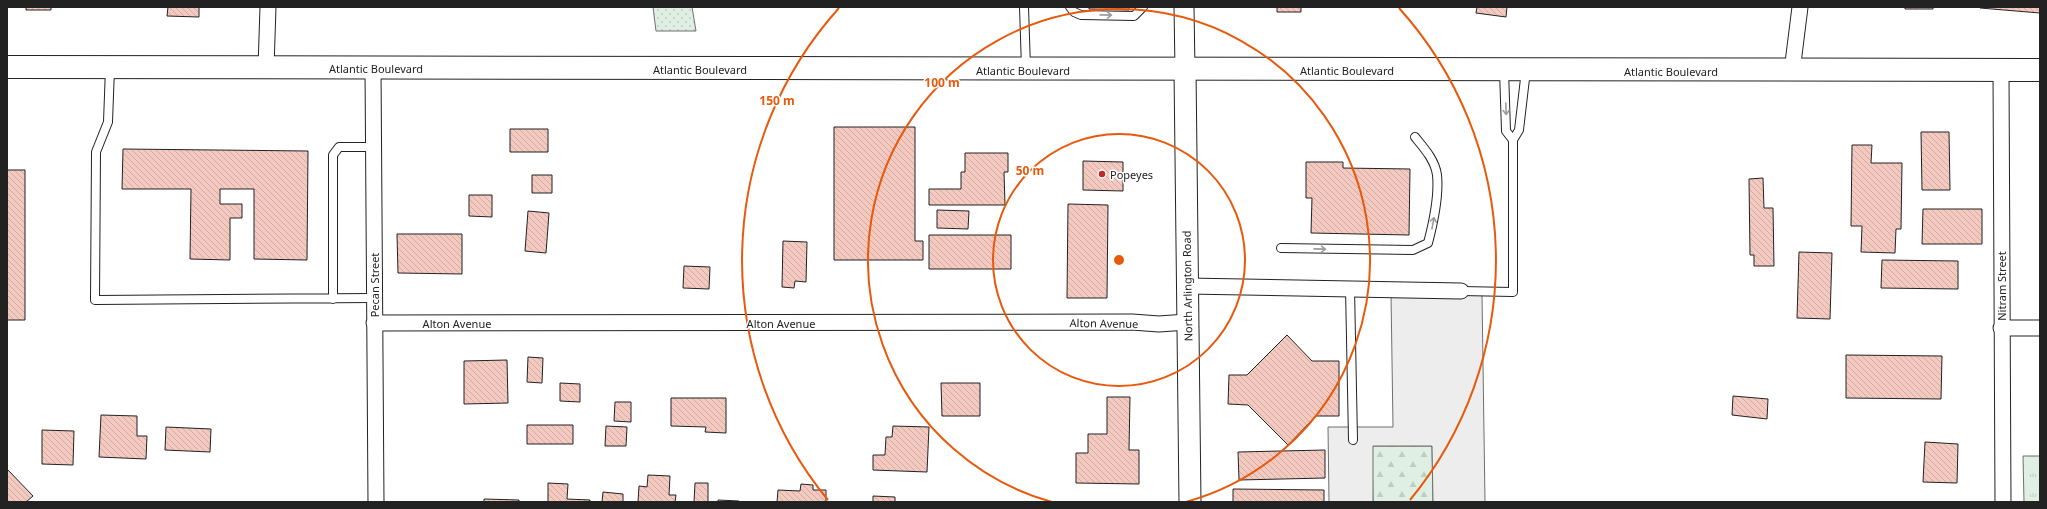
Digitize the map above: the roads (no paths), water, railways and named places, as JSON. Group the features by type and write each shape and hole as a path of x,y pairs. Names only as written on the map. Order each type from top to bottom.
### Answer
{"main road":[{"name":"Atlantic Boulevard","path":"7,67 1026,70 2040,70"},
{"name":"North Arlington Road","path":"1185,70 1190,502"}],"street":[{"path":"266,68 268,7"},
{"path":"1184,7 1185,70"},
{"path":"1792,71 1800,7"},
{"name":"Pecan Street","path":"373,68 376,502"},
{"name":"Nitram Street","path":"2001,70 2003,502"},
{"path":"1187,286 1461,291"},
{"name":"Alton Avenue","path":"374,323 1132,322 1159,324 1187,322"},
{"path":"2001,328 2040,328"}],"lane":[{"path":"1024,7 1026,70"},
{"path":"1070,7 1074,12 1081,15 1134,16 1143,7"},
{"path":"110,68 108,122 96,152 95,300 374,298"},
{"path":"1504,70 1506,131 1513,140"},
{"path":"1461,291 1513,292 1513,140 1519,130 1526,70"},
{"path":"1281,248 1413,250 1428,243 1434,224 1437,174 1430,155 1415,137"},
{"path":"333,299 333,155 339,147 374,147"},
{"path":"1350,288 1353,440"}],"place":[{"name":"Popeyes","path":"1102,174"}]}
